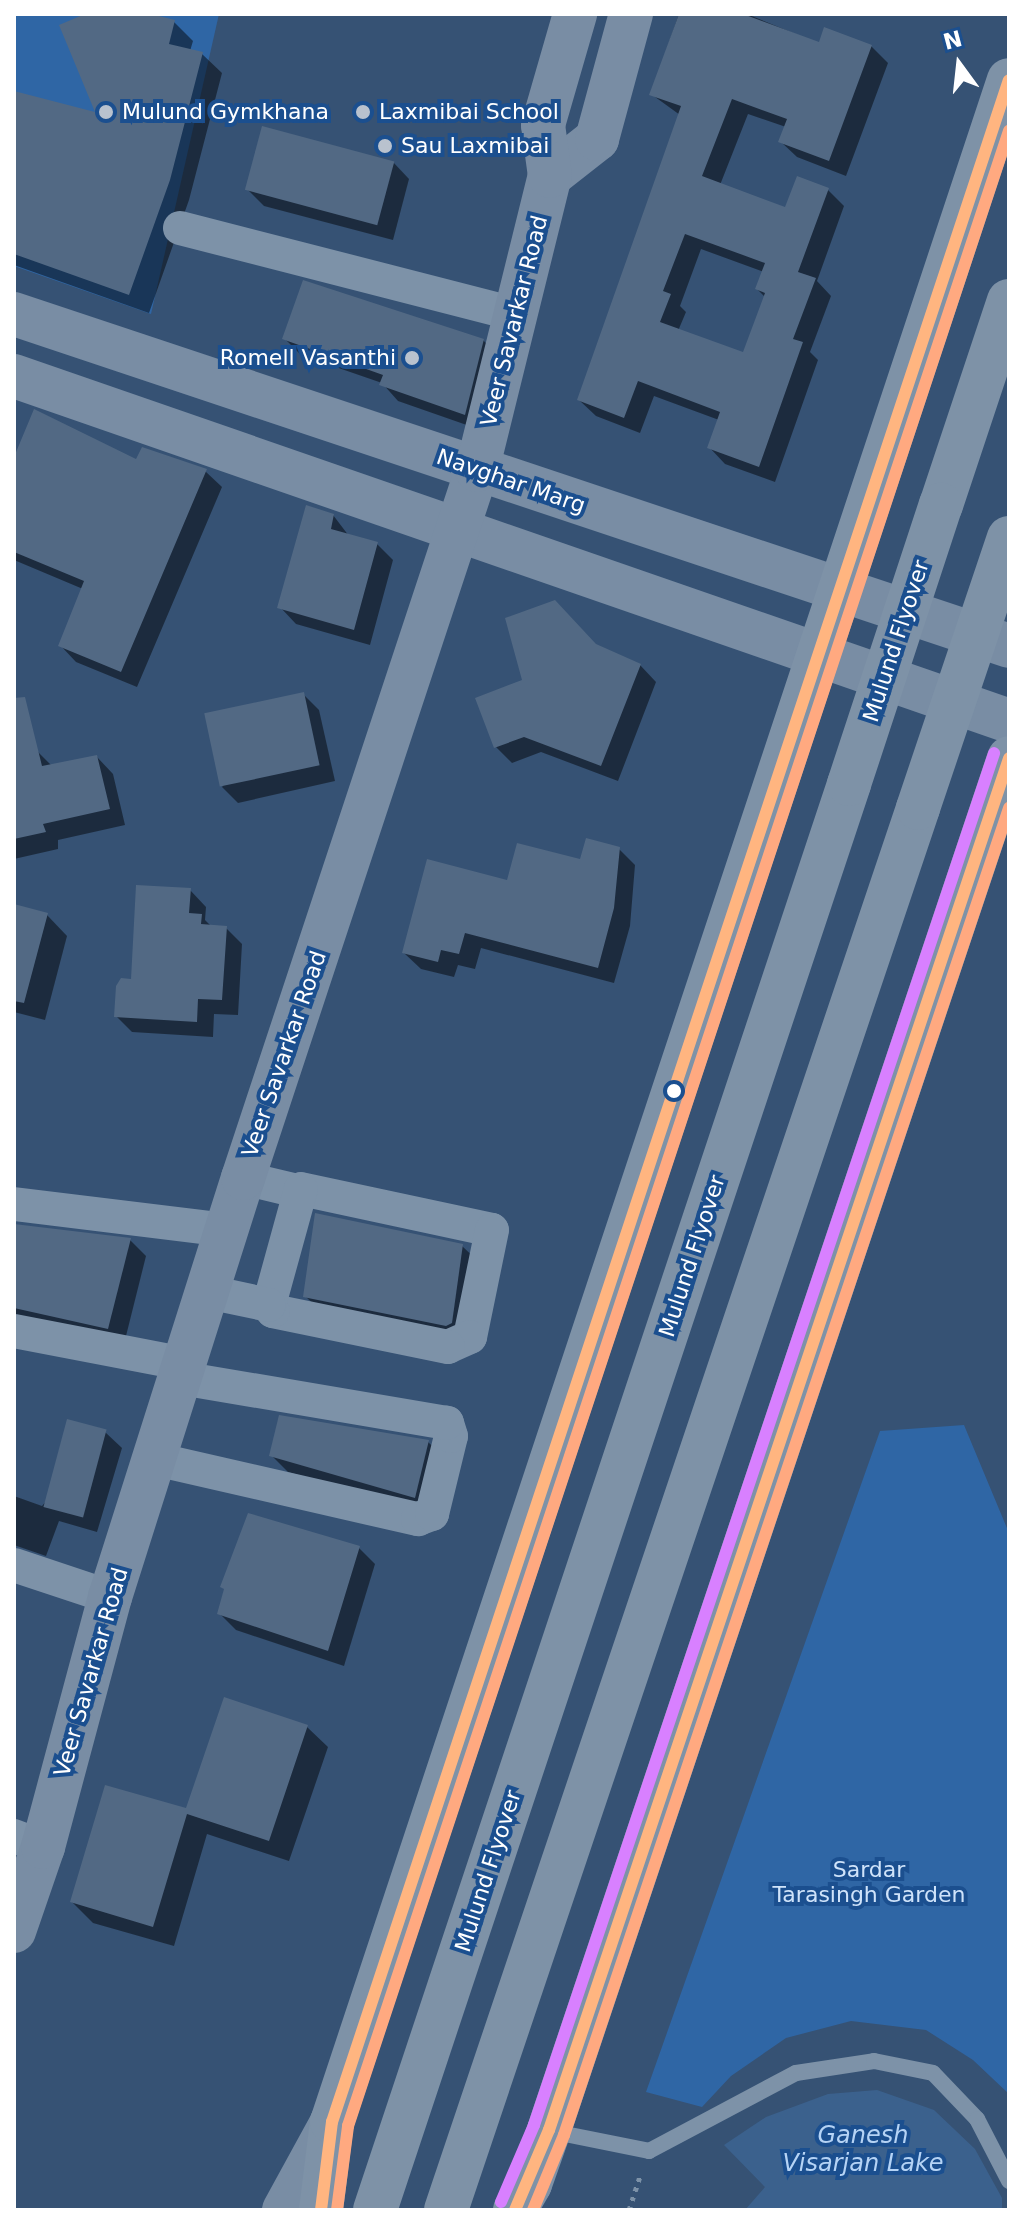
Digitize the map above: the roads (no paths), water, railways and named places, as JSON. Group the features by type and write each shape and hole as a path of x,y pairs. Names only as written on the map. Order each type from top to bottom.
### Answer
{"highway":[{"path":"321,2210 332,2122 1009,80"},
{"name":"Mulund Flyover","path":"375,2210 1009,301"},
{"path":"446,2210 1009,538"},
{"path":"523,2201 1009,758"}],"street":[{"name":"Veer Savarkar Road","path":"14,1931 28,1842 477,470 550,176 543,125 575,14"},
{"path":"550,176 597,139 631,14"},
{"path":"557,76 610,92"},
{"path":"180,228 516,314"},
{"name":"Navghar Marg","path":"14,314 837,592 1009,646"},
{"path":"84,401 103,344"},
{"path":"14,376 545,564 1009,721"},
{"path":"436,600 490,572 545,564"},
{"path":"208,1292 269,1305 280,1316 448,1347 470,1337 492,1230 243,1178"},
{"path":"269,1305 297,1191"},
{"path":"14,1204 227,1230"},
{"path":"14,1331 183,1371 447,1423 451,1436 432,1514 418,1519 155,1459"},
{"path":"14,1565 110,1597"},
{"path":"284,2210 332,2122"}],"lane":[{"path":"549,2130 649,2151 796,2073 874,2061 933,2073 977,2119 1009,2181"}],"water":[{"name":"Ganesh Visarjan Lake","path":"877,2090 934,2110 975,2149 1002,2198 1002,2210 745,2210 765,2187 724,2145 766,2117 828,2094"}],"place":[{"name":"Mulund Gymkhana","path":"106,112"},
{"name":"Laxmibai School","path":"363,112"},
{"name":"Sau Laxmibai","path":"385,146"},
{"name":"Romell Vasanthi","path":"412,358"}],"park label":[{"name":"Sardar Tarasingh Garden","path":"869,1882"}]}
